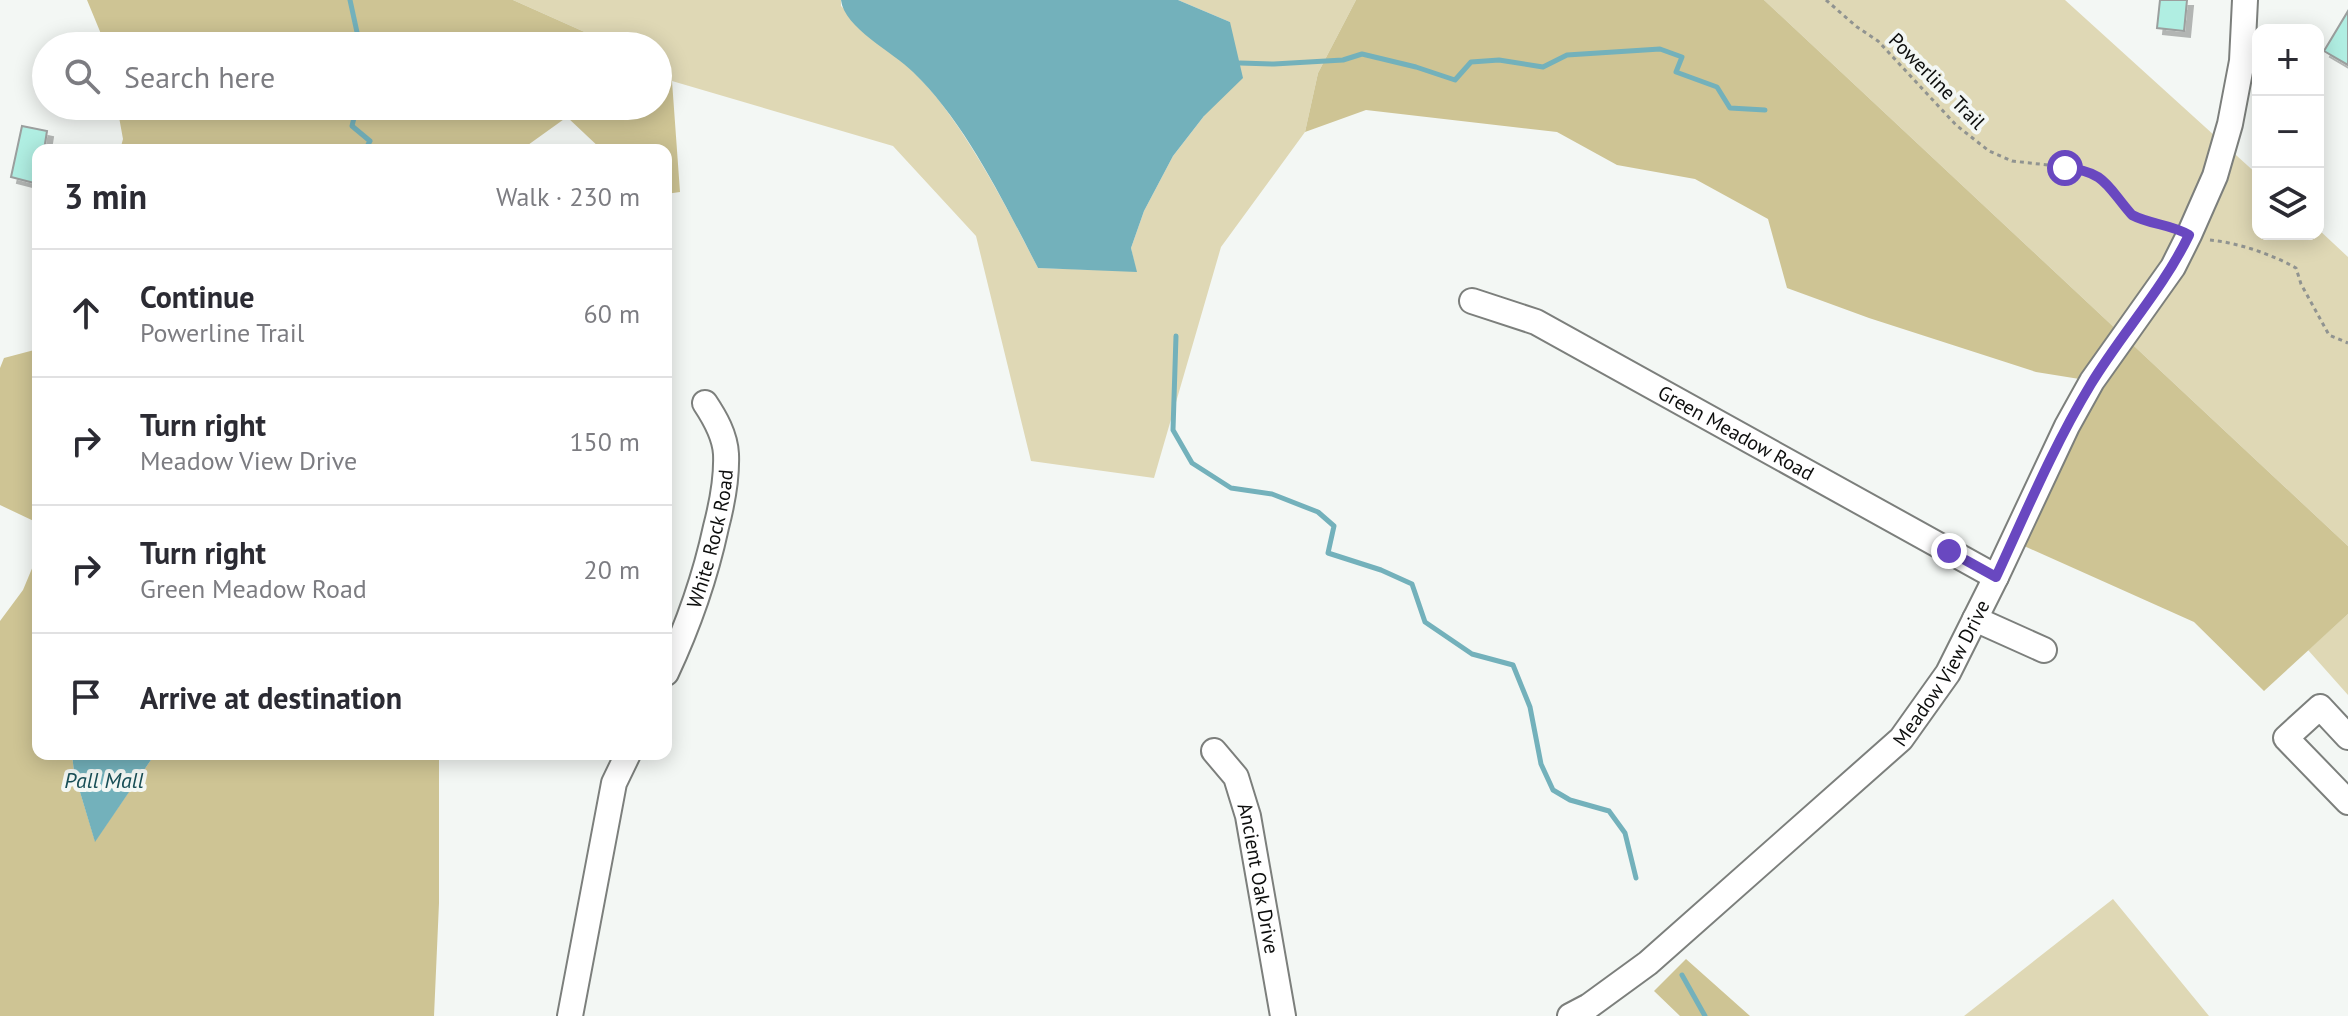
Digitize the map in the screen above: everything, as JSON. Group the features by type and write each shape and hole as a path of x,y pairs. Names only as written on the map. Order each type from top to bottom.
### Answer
{"street":[{"name":"Meadow View Drive","path":"1570,1016 1589,1006 1648,963 1901,739 1948,673 2067,426 2092,381 2173,267 2189,235 2215,176 2230,124 2242,61 2245,0"},
{"name":"Green Meadow Road","path":"1472,301 1536,322 1996,577"},
{"name":"White Rock Road","path":"672,660 686,630 709,562 722,500 726,452 717,422 705,403"},
{"path":"1975,619 2044,650"},
{"path":"2348,737 2320,707 2286,738 2348,802"},
{"name":"Ancient Oak Drive","path":"1214,751 1236,777 1248,816 1283,1016"},
{"path":"570,1016 614,783 625,760"}],"path":[{"name":"Powerline Trail","path":"1826,0 1878,41 1956,125 1989,151 2012,161 2084,169 2098,176 2132,215 2156,225 2175,226 2189,235 2224,242 2283,261 2296,268 2301,284 2329,335 2348,343"}],"shaded area":[{"path":"87,0 513,0 585,32 100,32"},
{"path":"513,0 841,0 841,6 927,86 953,119 1004,203 1038,268 1136,271 1131,248 1144,211 1173,156 1204,116 1230,22 1178,0 1356,0 1318,73 1305,132 1221,247 1154,478 1031,461 976,236 893,146 672,81 672,32 585,32"},
{"path":"1356,0 1764,0 2348,546 2348,614 2264,691 2194,622 2013,541 2092,381 2036,372 1787,288 1768,219 1695,179 1617,165 1557,132 1366,110 1305,132 1318,73"},
{"path":"1764,0 2065,0 2252,170 2252,240 2324,240 2324,235 2348,257 2348,546"},
{"path":"672,81 680,192 672,193 672,144 596,144 570,120 672,120"},
{"path":"120,120 563,120 529,144 122,144"},
{"path":"32,351 32,520 0,505 0,368 4,358"},
{"path":"32,568 32,760 73,760 95,841 151,760 439,760 439,903 434,1016 0,1016 0,621 23,590"},
{"path":"2348,614 2348,695 2308,650"},
{"path":"2113,899 2209,1016 1964,1016"},
{"path":"1686,959 1750,1016 1680,1016 1654,991"}],"water":[{"path":"841,0 1178,0 1230,22 1243,78 1204,116 1173,156 1144,211 1131,248 1137,272 1038,268 983,165 950,115 913,72 860,30 844,10"},
{"name":"Pall Mall","path":"73,760 151,760 95,842"}],"building":[{"path":"2160,0 2187,0 2184,31 2157,28"},
{"path":"2348,11 2348,65 2324,51"},
{"path":"22,126 47,131 45,144 32,144 32,182 11,177"}],"waterway":[{"path":"350,0 357,32"},
{"path":"1240,63 1343,60 1362,54 1455,80 1471,62 1499,60 1543,67 1567,55 1660,49 1682,57 1676,72 1717,87 1730,108 1765,110"},
{"path":"354,120 352,126 370,141 368,144"},
{"path":"1176,336 1173,430 1192,463 1231,488 1272,494 1318,512 1334,526 1328,553 1381,570 1412,584 1425,622 1472,654 1513,665 1530,707 1541,764 1553,790 1570,800 1609,811 1625,833 1636,878"},
{"path":"1682,975 1705,1016"}],"route":[{"path":"1949,551 1996,577 2067,426 2092,381 2173,267 2189,235 2175,226 2156,225 2132,215 2098,176 2084,169 2065,168"}]}
